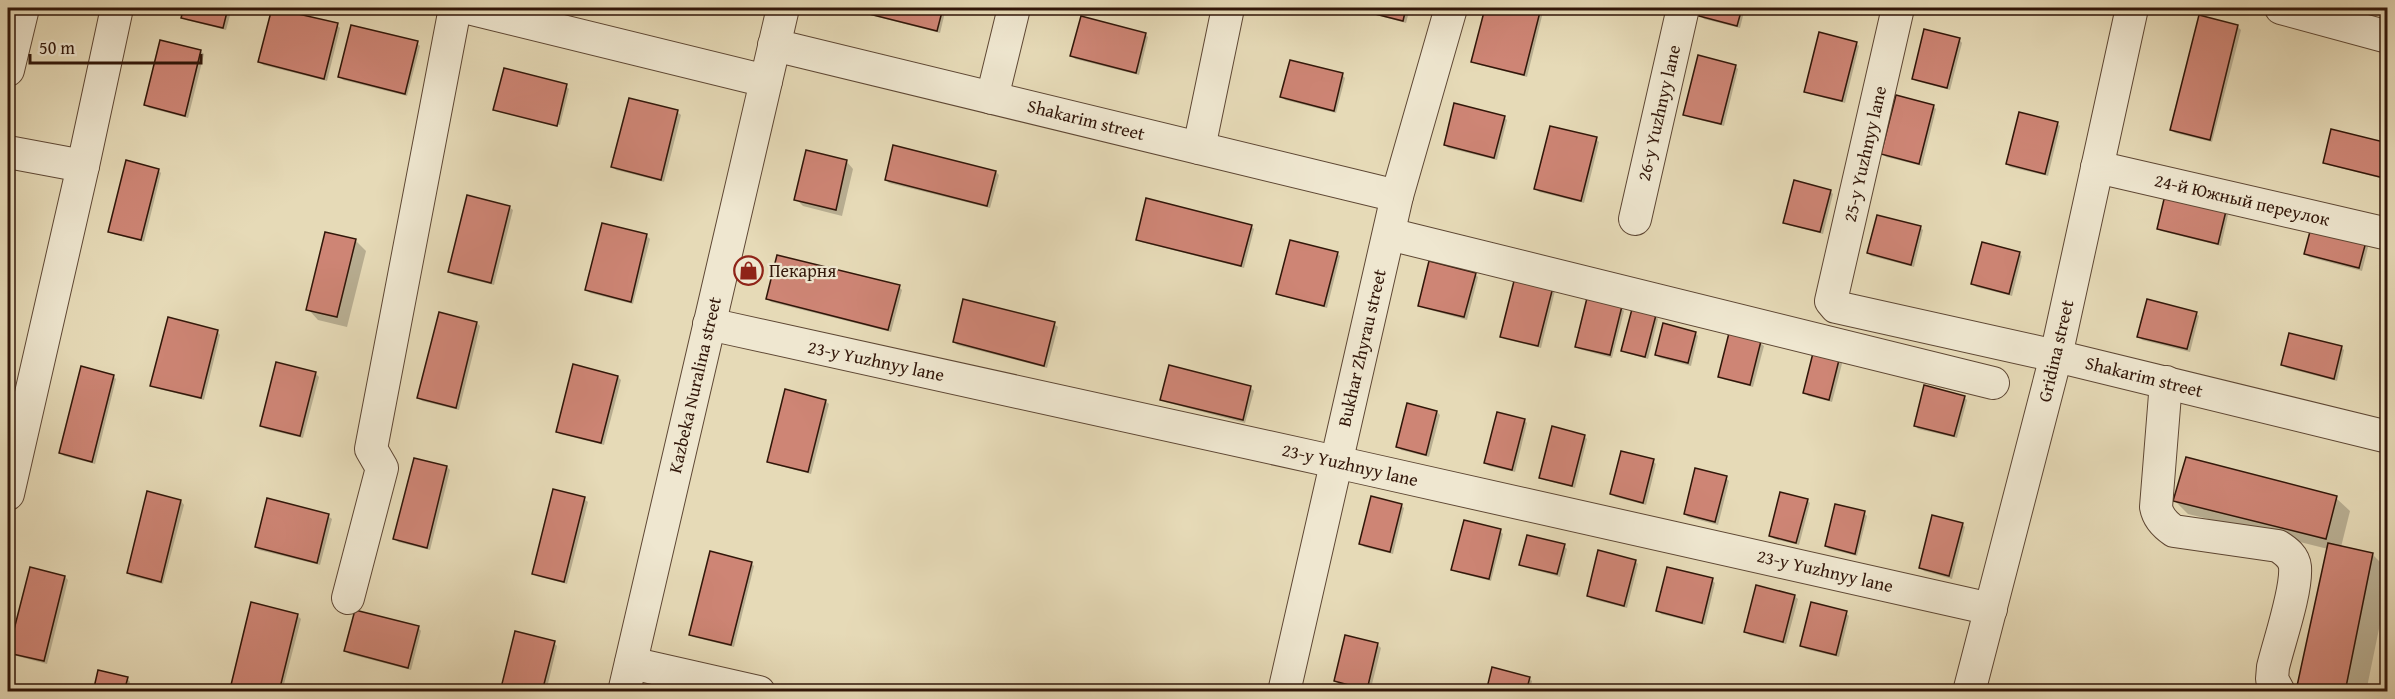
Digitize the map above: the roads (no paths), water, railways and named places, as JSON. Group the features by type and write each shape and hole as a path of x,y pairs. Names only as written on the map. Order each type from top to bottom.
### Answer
{"street":[{"path":"8,70 23,8"},
{"path":"8,490 84,166 117,8"},
{"path":"348,598 382,468 371,449 455,8"},
{"path":"468,8 548,18 766,81"},
{"name":"Kazbeka Nuralina street","path":"627,677 783,8"},
{"path":"992,98 1014,8"},
{"path":"1199,148 1228,8"},
{"name":"Bukhar Zhyrau street","path":"1284,692 1397,196 1451,8"},
{"name":"26-y Yuzhnyy lane","path":"1635,219 1683,8"},
{"name":"25-y Yuzhnyy lane","path":"1831,301 1898,8"},
{"name":"Gridina street","path":"1969,692 2056,356 2132,8"},
{"path":"2281,8 2388,37"},
{"name":"Shakarim street","path":"774,45 1397,196"},
{"path":"8,152 84,166"},
{"name":"24-й Южный переулок","path":"2097,167 2388,234"},
{"path":"1389,234 1993,383"},
{"name":"Shakarim street","path":"1831,301 1836,307 2056,356 2388,437"},
{"name":"23-y Yuzhnyy lane","path":"709,324 1990,609"},
{"path":"2166,382 2157,514 2167,527 2174,531 2278,546 2289,553 2295,566 2293,588 2273,667 2272,680 2279,692"},
{"path":"627,677 759,692"}],"place":[{"name":"Пекарня","path":"748,271"}]}
